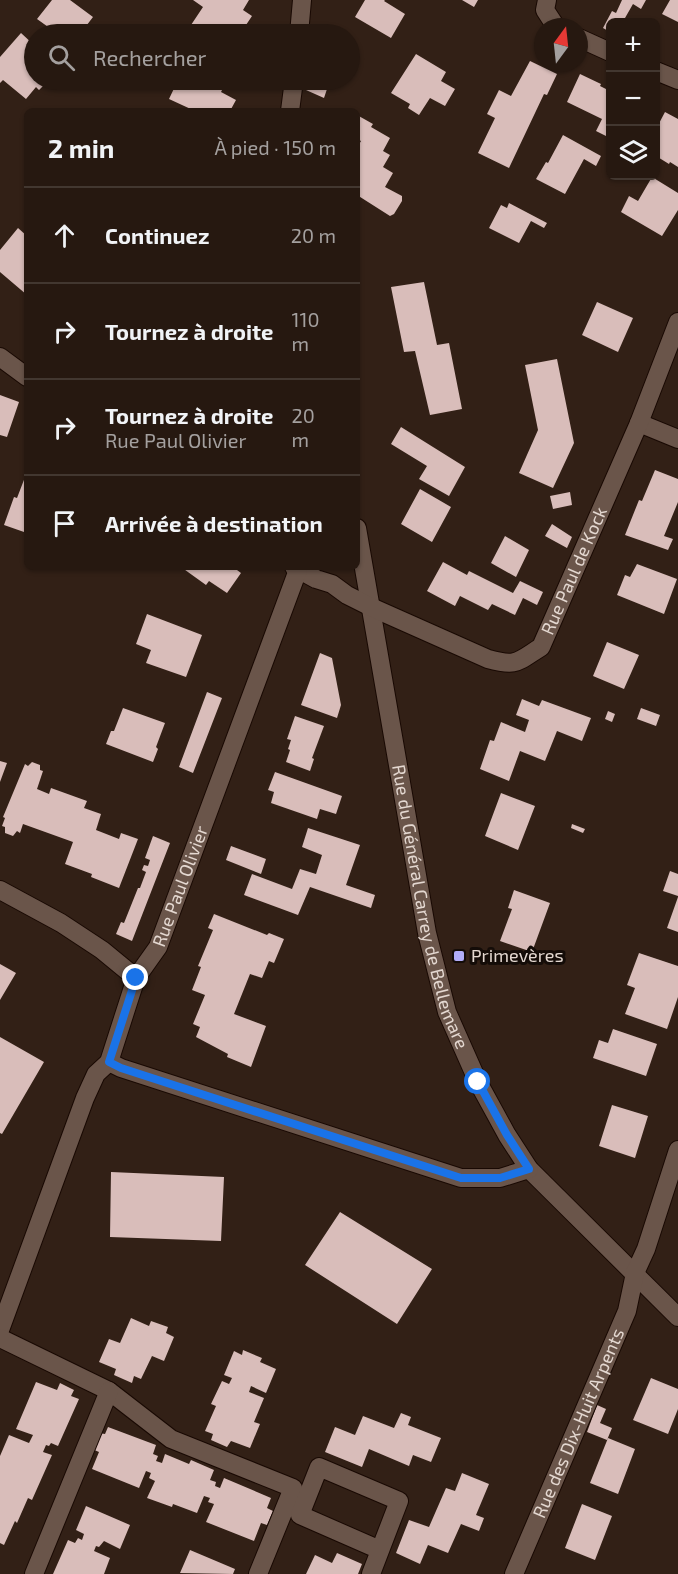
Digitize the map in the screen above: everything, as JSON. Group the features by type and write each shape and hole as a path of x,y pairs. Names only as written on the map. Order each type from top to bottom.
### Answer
{"street":[{"path":"299,24 302,0"},
{"path":"547,0 545,10 550,18"},
{"path":"588,42 606,50"},
{"path":"658,72 678,80"},
{"path":"290,108 293,90"},
{"name":"Rue Paul de Kock","path":"371,607 488,659 507,665 541,647 639,423 678,322"},
{"path":"0,357 24,375"},
{"path":"639,423 678,439"},
{"name":"Rue du Général Carrey de Bellemare","path":"360,545 427,933 447,1012 478,1082 529,1169 678,1317"},
{"name":"Rue Paul Olivier","path":"2,1320 85,1098 96,1074 109,1062 136,978 158,947 295,570"},
{"path":"300,570 332,584 347,595 371,607"},
{"path":"0,890 69,928 102,950 136,978"},
{"path":"109,1062 121,1068 461,1178 500,1178 529,1169"},
{"name":"Rue des Dix-Huit Arpents","path":"514,1574 627,1311 635,1273 646,1248 678,1150"},
{"path":"0,1338 109,1391 171,1439 293,1488 258,1574"},
{"path":"34,1574 109,1391"},
{"path":"371,1574 399,1501 319,1467 300,1515 380,1550"}],"building":[{"path":"52,0 70,0 93,17 88,24 44,24 37,19"},
{"path":"193,0 249,0 243,10 252,16 247,24 192,24 203,7"},
{"path":"365,0 385,0 405,14 391,38 355,17"},
{"path":"462,0 478,0 474,7"},
{"path":"622,0 646,0 641,9 633,4 625,18 608,18 612,11 616,13"},
{"path":"670,0 678,0 678,22 662,14"},
{"path":"21,33 24,36 24,90 34,90 26,99 3,80 0,83 0,57"},
{"path":"416,54 446,72 441,81 455,89 445,106 430,98 419,115 408,108 410,104 391,93"},
{"path":"530,61 534,63 534,72 557,74 547,95 544,94 509,168 478,153 495,118 487,114 499,90 511,96"},
{"path":"580,74 601,84 600,86 606,89 606,136 596,131 602,119 567,102"},
{"path":"173,90 222,90 221,92 236,100 232,108 188,108 169,99"},
{"path":"306,90 327,90 324,98"},
{"path":"665,112 678,119 678,167 660,158 660,121"},
{"path":"360,117 373,124 371,127 390,138 383,151 390,155 383,167 393,173 385,187 402,196 402,201 394,214 390,216 360,197"},
{"path":"563,135 601,156 596,166 584,159 565,194 536,179 546,162 548,163"},
{"path":"650,180 657,180 678,193 678,210 662,236 621,212 629,196 638,201"},
{"path":"509,203 547,223 544,228 531,221 519,243 489,228 501,205 507,208"},
{"path":"18,228 24,233 24,292 0,272 0,250"},
{"path":"424,282 437,345 449,343 462,409 430,415 415,351 404,352 391,287"},
{"path":"597,302 633,318 618,352 582,335"},
{"path":"557,359 574,443 553,488 519,473 538,430 525,365"},
{"path":"0,395 19,402 7,437 0,435"},
{"path":"401,427 465,467 449,496 419,479 427,466 391,444"},
{"path":"655,470 678,479 678,502 664,536 673,539 668,550 625,535 639,500 642,501"},
{"path":"24,480 24,532 4,525 14,497 17,498"},
{"path":"420,489 451,507 432,542 401,524"},
{"path":"570,492 572,505 553,509 550,496"},
{"path":"552,524 572,537 567,548 545,536"},
{"path":"505,536 529,550 516,577 491,563"},
{"path":"443,562 467,575 469,571 513,593 520,581 543,592 537,605 523,598 515,615 492,604 488,610 460,596 455,606 427,591"},
{"path":"637,564 677,579 664,614 617,595 625,575 630,577"},
{"path":"185,570 237,570 241,573 227,593 209,581 206,585"},
{"path":"147,614 202,635 186,677 146,663 151,650 136,644"},
{"path":"607,642 639,655 624,689 593,676"},
{"path":"320,653 332,658 341,705 337,718 301,705"},
{"path":"207,692 222,698 193,773 179,767"},
{"path":"522,699 539,706 542,700 591,718 582,741 557,731 545,761 520,751 509,781 480,769 490,740 494,741 501,722 525,732 529,720 516,715"},
{"path":"123,708 165,723 153,762 106,744"},
{"path":"641,708 660,715 656,726 637,719"},
{"path":"608,711 615,714 612,722 605,719"},
{"path":"295,716 324,726 312,758 314,759 310,771 286,762 291,740 287,739"},
{"path":"0,761 7,763 0,782"},
{"path":"32,762 40,765 40,770 43,771 37,789 49,794 51,788 87,801 84,808 101,814 96,830 119,839 121,833 138,839 119,888 91,877 92,874 65,864 73,842 23,824 20,833 17,831 13,836 5,833 5,827 2,826 5,818 3,817 25,764 28,766"},
{"path":"275,772 342,796 336,814 320,809 317,819 271,803 274,792 268,790"},
{"path":"501,793 535,806 518,850 485,836"},
{"path":"572,824 585,829 583,833 571,828"},
{"path":"308,828 360,845 346,885 375,895 371,908 310,887 298,915 244,895 252,874 292,889 300,869 316,874 322,855 302,847"},
{"path":"153,836 170,843 132,941 116,934 121,922 124,923 138,888 140,888 146,872 142,870 144,865 148,866 150,860 145,858"},
{"path":"231,846 266,859 261,874 226,860"},
{"path":"670,871 678,874 678,896 663,891"},
{"path":"514,890 550,903 532,952 500,941 512,909 508,908"},
{"path":"678,897 678,932 667,928"},
{"path":"214,914 267,935 269,933 284,939 274,963 269,961 262,978 250,974 234,1014 266,1026 251,1067 227,1057 228,1054 196,1037 200,1027 193,1024 205,995 192,990 201,967 198,966 213,930 208,928"},
{"path":"639,953 678,966 678,997 667,1029 625,1014 635,988 627,985"},
{"path":"0,964 16,973 0,1000"},
{"path":"613,1029 657,1044 646,1076 593,1058 599,1040 608,1043"},
{"path":"0,1037 44,1062 2,1134 0,1133"},
{"path":"612,1105 648,1116 635,1158 599,1146"},
{"path":"111,1172 224,1177 221,1241 110,1237"},
{"path":"340,1212 432,1269 397,1324 305,1265"},
{"path":"131,1318 149,1326 151,1321 168,1327 166,1333 174,1337 164,1361 152,1356 141,1379 134,1376 132,1383 114,1375 116,1369 99,1362 109,1339 120,1343"},
{"path":"243,1350 262,1358 260,1362 276,1369 266,1393 251,1386 249,1392 264,1398 254,1422 260,1424 250,1448 231,1441 227,1447 211,1440 213,1434 205,1431 216,1406 211,1404 222,1381 229,1384 232,1378 224,1375 234,1351 242,1355"},
{"path":"651,1378 678,1389 678,1409 668,1434 633,1420"},
{"path":"36,1382 57,1390 60,1383 74,1390 71,1396 79,1399 58,1446 51,1443 49,1446 46,1445 43,1452 52,1455 32,1500 28,1498 4,1545 0,1543 0,1456 9,1435 29,1443 33,1435 16,1429"},
{"path":"597,1405 606,1409 600,1423 612,1428 607,1440 587,1432"},
{"path":"401,1413 411,1417 408,1425 441,1438 431,1462 413,1455 409,1466 369,1449 362,1467 325,1452 335,1427 355,1435 363,1416 394,1428"},
{"path":"108,1427 156,1445 153,1454 158,1456 156,1461 162,1463 165,1454 189,1464 191,1460 214,1470 210,1480 216,1482 215,1486 220,1488 224,1478 271,1498 267,1508 273,1511 267,1525 261,1523 254,1541 206,1522 214,1504 208,1502 210,1498 204,1496 197,1513 173,1504 172,1507 147,1498 155,1481 149,1478 151,1473 146,1471 139,1488 92,1469 99,1452 92,1449 99,1433 105,1434"},
{"path":"608,1438 635,1449 618,1494 590,1483"},
{"path":"462,1473 489,1484 476,1515 484,1518 479,1531 461,1524 448,1553 428,1545 420,1564 396,1553 409,1520 429,1527 446,1488 455,1491"},
{"path":"582,1504 612,1516 595,1560 565,1548"},
{"path":"86,1506 130,1525 120,1549 104,1541 99,1547 96,1546 94,1551 110,1558 104,1574 53,1574 68,1540 75,1543 78,1538 82,1540 84,1534 76,1530"},
{"path":"190,1550 235,1569 233,1574 180,1573"},
{"path":"337,1553 362,1564 358,1574 306,1574 315,1555 332,1563"}],"place":[{"name":"Primevères","path":"459,956"}],"route":[{"path":"136,978 109,1062 121,1068 461,1178 500,1178 529,1169 478,1082"}]}
